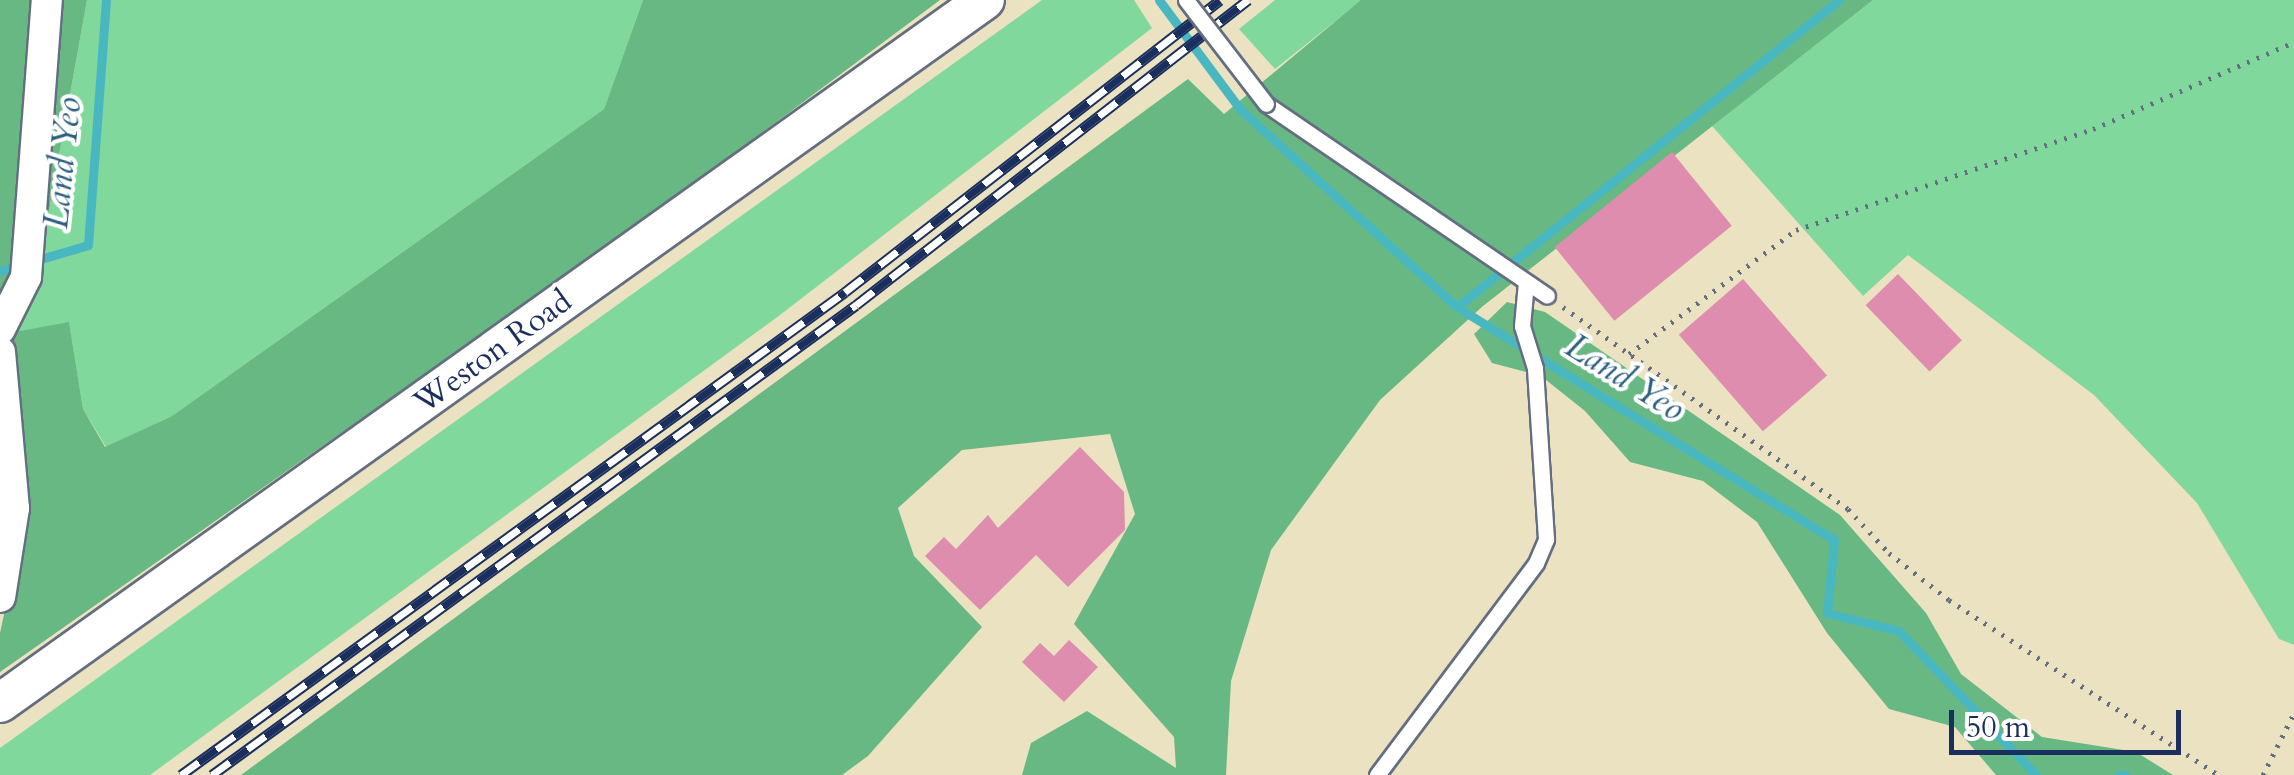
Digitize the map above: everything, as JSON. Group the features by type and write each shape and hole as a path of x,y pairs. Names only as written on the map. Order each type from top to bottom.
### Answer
{"street":[{"path":"0,329 27,263 46,0"},
{"name":"Weston Road","path":"0,704 985,0"},
{"path":"0,352 14,508 0,596"}],"lane":[{"path":"1186,0 1266,104 1548,296"},
{"path":"1377,775 1536,563 1546,539 1534,368 1522,326 1526,282"}],"path":[{"path":"1629,354 1796,230 2092,129 2294,42"},
{"path":"1548,296 1848,509 1889,553 1949,600 2218,775"},
{"path":"2263,775 2294,713"}],"green space":[{"path":"0,0 87,0 42,250 0,326"},
{"path":"87,0 643,0 604,109 172,416 106,447 83,409 69,323 9,333 42,250"},
{"path":"643,0 940,0 656,212 0,672 0,633 28,503 9,333 69,322 83,409 105,447 172,416 604,109"},
{"path":"1042,0 1134,0 1152,28 780,315 150,775 0,775 0,748"},
{"path":"1275,0 1362,0 1275,69 1239,29"},
{"path":"1361,0 1873,0 1483,306 1380,400 1271,550 1231,681 1226,775 1022,775 1031,743 1087,711 1176,768 1174,737 1074,624 1135,514 1110,434 962,450 898,508 914,556 982,627 868,756 842,775 241,775 1188,79 1224,114"},
{"path":"1873,0 2294,0 2294,645 2279,639 2197,503 2094,395 1908,255 1863,296 1712,126"},
{"path":"1507,302 1545,312 1840,515 1926,613 1961,674 2042,737 2136,752 2173,775 1996,775 1955,727 1889,709 1827,633 1757,522 1703,481 1630,462 1585,411 1541,376 1492,363 1474,334"}],"building":[{"path":"1672,152 1732,226 1614,321 1555,247"},
{"path":"1898,274 1962,340 1930,371 1866,305"},
{"path":"1743,279 1827,376 1763,431 1679,335"},
{"path":"1080,447 1124,492 1125,530 1068,587 1036,555 980,610 925,556 944,537 956,549 988,515 998,528"},
{"path":"1069,640 1098,667 1064,702 1022,662 1040,643 1054,656"}],"waterway":[{"name":"Land Yeo","path":"34,261 88,245 106,0"},
{"name":"Land Yeo","path":"1159,0 1240,109 1457,307 1834,540 1827,613 1899,631 2036,775"},
{"path":"1457,307 1839,0"},
{"name":"Land Yeo","path":"0,271 19,265"},
{"name":"Land Yeo","path":"2119,775 2125,775"}],"railway":[{"path":"181,775 845,292 1220,0"},
{"path":"212,775 856,305 1248,0"}]}
